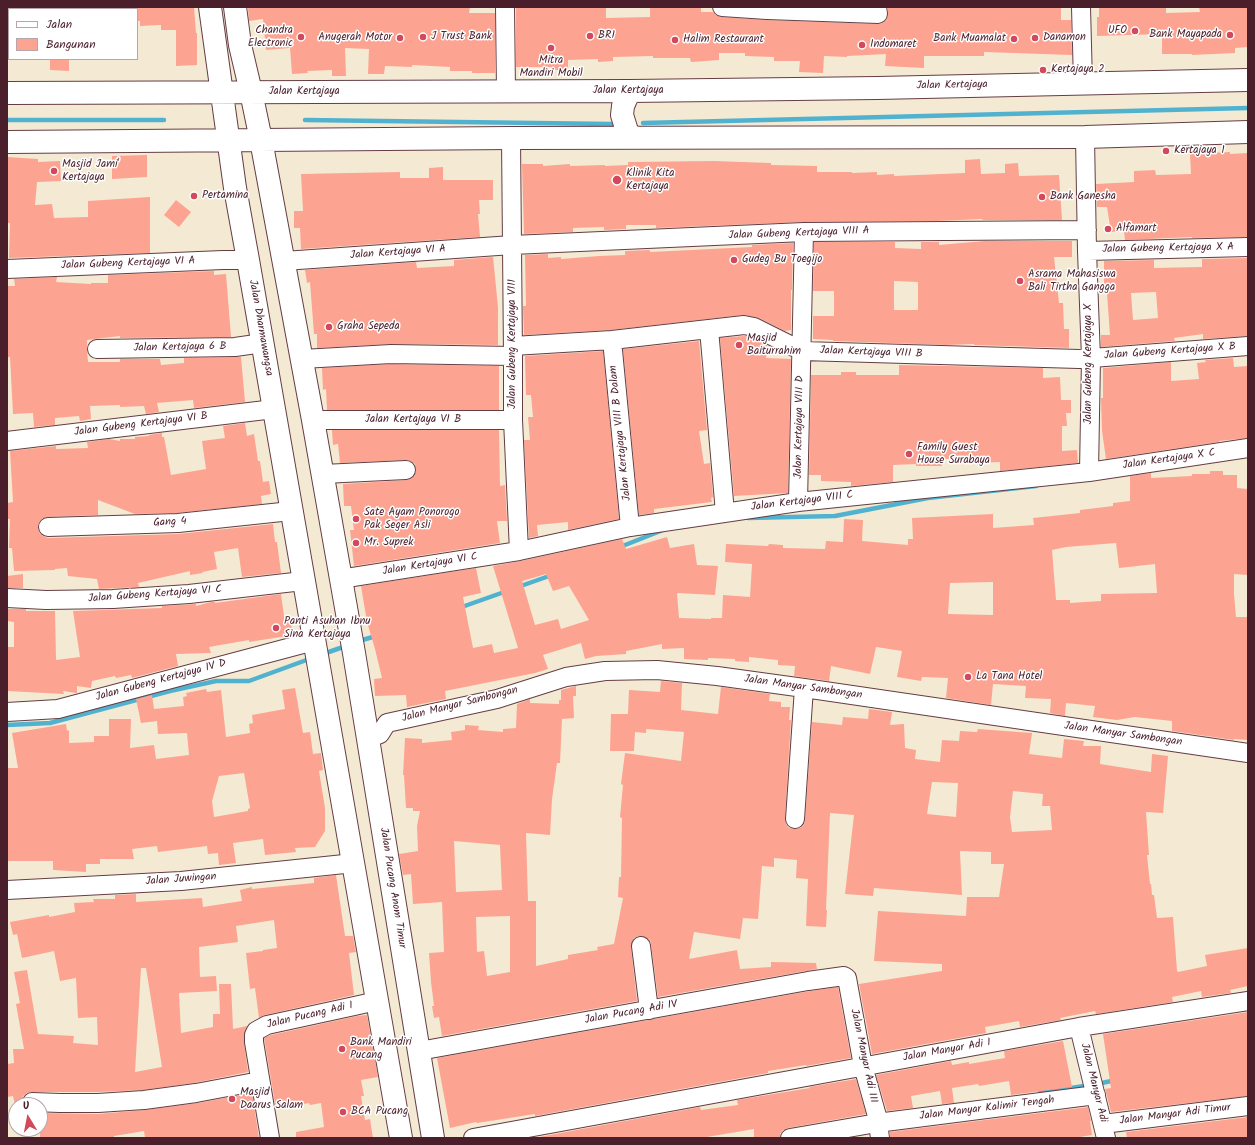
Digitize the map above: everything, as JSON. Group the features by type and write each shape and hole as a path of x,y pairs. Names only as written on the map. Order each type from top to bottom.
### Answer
{"main road":[{"name":"Jalan Dharmawangsa","path":"210,7 227,140 316,651"},
{"path":"235,7 240,45 261,140 302,359 340,579"},
{"name":"Jalan Kertajaya","path":"7,93 630,91 877,88 1248,80"},
{"path":"630,91 623,106 622,115 627,131 632,138"},
{"path":"7,142 512,138 1085,137 1248,132"},
{"name":"Jalan Pucang Anom Timur","path":"340,579 368,739 433,1138"},
{"path":"316,651 401,1138"}],"street":[{"path":"505,7 506,92"},
{"path":"722,7 878,14 877,7"},
{"path":"1081,7 1083,83"},
{"name":"Jalan Gubeng Kertajaya X","path":"1085,137 1091,358 1089,472"},
{"name":"Jalan Gubeng Kertajaya VIII","path":"512,138 513,420 519,551"},
{"name":"Jalan Gubeng Kertajaya VIII A","path":"512,245 804,232 1087,230"},
{"name":"Jalan Kertajaya VIII D","path":"798,502 804,232"},
{"name":"Jalan Kertajaya VI A","path":"284,261 512,245"},
{"name":"Jalan Gubeng Kertajaya X A","path":"1087,252 1248,247"},
{"name":"Jalan Gubeng Kertajaya VI A","path":"7,269 215,260 248,260"},
{"name":"Jalan Kertajaya VIII B","path":"513,351 709,329 750,326 802,351 1091,358"},
{"path":"709,329 725,513"},
{"name":"Jalan Kertajaya VIII B Dalam","path":"612,340 630,527"},
{"name":"Jalan Kertajaya 6 B","path":"97,349 234,347 263,343"},
{"name":"Jalan Gubeng Kertajaya X B","path":"1091,358 1248,346"},
{"path":"302,359 391,354 513,351"},
{"name":"Jalan Gubeng Kertajaya VI B","path":"7,441 274,409"},
{"name":"Jalan Kertajaya VI B","path":"313,420 513,420"},
{"name":"Jalan Kertajaya X C","path":"1089,472 1248,448"},
{"path":"323,474 406,470"},
{"name":"Jalan Kertajaya VIII C","path":"519,551 630,527 798,502 1089,472"},
{"name":"Gang 4","path":"48,527 178,523 291,511"},
{"name":"Jalan Kertajaya VI C","path":"340,579 519,551"},
{"name":"Jalan Gubeng Kertajaya VI C","path":"7,598 46,600 113,599 189,594 303,581"},
{"name":"Jalan Gubeng Kertajaya IV D","path":"7,712 58,709 316,651"},
{"name":"Jalan Manyar Sambongan","path":"368,739 380,734 387,723 497,698 566,676 605,671 657,670 717,676 804,688 1248,753"},
{"path":"795,819 804,688"},
{"path":"363,714 377,714 387,723"},
{"name":"Jalan Juwingan","path":"7,890 180,881 354,863"},
{"path":"641,946 649,1010"},
{"name":"Jalan Pucang Adi IV","path":"419,1051 800,982 844,976"},
{"name":"Jalan Manyar Adi III","path":"844,976 847,978 863,1066 878,1125"},
{"name":"Jalan Manyar Adi I","path":"473,1138 1079,1027 1248,1001"},
{"name":"Jalan Pucang Adi I","path":"270,1138 254,1042 254,1035 256,1031 261,1027 378,1002"},
{"name":"Jalan Manyar Adi","path":"1079,1027 1104,1131"},
{"path":"48,1103 98,1103 144,1100 196,1093 260,1080"},
{"name":"Jalan Manyar Kalimir Tengah","path":"790,1138 1094,1089"},
{"name":"Jalan Manyar Adi Timur","path":"1104,1131 1248,1106"}],"building":[{"path":"194,7 197,33 197,65 176,66 176,30 161,30 161,25 140,26 137,8"},
{"path":"470,7 469,13 495,13 495,73 450,71 450,67 412,65 412,67 385,66 384,74 368,74 369,49 345,48 346,76 332,76 332,70 307,71 308,73 292,74 290,48 266,50 263,19 249,21 248,8"},
{"path":"516,7 606,7 606,18 650,17 650,8 701,8 701,12 713,12 721,17 878,24 883,23 887,19 888,7 1061,7 1061,20 1071,20 1072,55 984,52 984,56 924,56 924,68 885,66 886,54 847,57 824,56 823,73 799,72 800,61 774,61 774,57 745,56 745,53 719,53 719,60 691,62 690,58 653,58 653,56 613,57 613,61 598,62 598,59 568,60 568,70 551,70 551,67 516,67"},
{"path":"1099,7 1166,7 1166,13 1200,12 1199,7 1248,7 1248,47 1235,48 1235,53 1192,55 1162,54 1162,34 1097,36 1097,17 1099,17"},
{"path":"50,60 69,60 69,71 50,70"},
{"path":"1230,152 1230,154 1248,153 1248,237 1192,237 1125,240 1124,231 1111,232 1107,207 1097,207 1096,184 1134,182 1134,171 1155,170 1156,175 1191,174 1190,154"},
{"path":"147,155 147,177 112,179 112,156"},
{"path":"7,157 38,159 38,162 60,161 61,181 37,182 35,205 52,204 54,218 88,217 88,201 150,197 150,253 9,258 10,223 7,223"},
{"path":"980,159 981,174 1005,173 1005,164 1018,163 1019,176 1059,175 1062,220 982,219 938,221 804,222 656,228 656,225 626,225 626,229 604,230 604,227 573,228 573,232 524,234 522,164 543,164 543,166 570,164 570,166 605,166 628,165 628,162 714,161 771,163 771,165 817,166 817,172 877,172 877,175 894,174 894,176 965,173 965,160"},
{"path":"443,167 443,180 493,180 493,200 479,200 480,214 478,214 480,237 301,249 300,228 294,228 294,211 303,211 301,174 400,172 400,178 429,178 429,168"},
{"path":"176,200 191,212 179,227 164,215"},
{"path":"985,241 1072,241 1072,257 1054,257 1059,303 1063,303 1064,329 1069,329 1069,348 974,344 946,345 813,339 813,316 834,316 834,291 813,291 814,242 895,242 895,248 921,249 921,242 939,242 939,245","holes":["894,281 918,282 918,310 894,310"]},
{"path":"793,243 791,330 785,331 759,318 743,315 611,330 524,335 523,306 526,306 525,255 548,254 548,258 561,257 561,259 625,255 625,251 650,250 650,252 752,247 752,245"},
{"path":"493,257 498,307 498,345 391,344 317,348 317,334 314,334 310,282 307,283 305,270 416,262 417,268 454,266 454,260"},
{"path":"1248,258 1248,336 1203,339 1203,334 1174,338 1175,341 1101,347 1101,335 1110,335 1107,293 1104,293 1104,261 1154,260 1154,268 1202,267 1202,259","holes":["1156,292 1158,318 1133,320 1131,293"]},
{"path":"214,271 214,275 226,274 231,337 120,338 120,336 87,340 88,362 120,362 120,359 160,359 161,365 184,363 184,358 241,357 245,402 194,408 193,400 157,403 159,412 146,414 144,406 90,406 91,419 80,421 79,416 55,418 55,425 34,427 33,413 13,414 10,357 7,357 7,286 15,286 14,279 57,277 56,282 91,284 108,283 108,275"},
{"path":"744,336 751,337 767,345 766,358 791,359 788,493 734,496 720,338"},
{"path":"699,341 707,430 699,431 704,464 710,463 713,497 711,498 712,502 654,509 654,513 639,515 623,349"},
{"path":"603,351 619,519 568,530 568,522 537,525 538,536 529,538 524,440 530,440 528,417 533,417 531,395 526,395 525,356"},
{"path":"1233,358 1234,367 1248,366 1248,438 1219,441 1106,459 1102,431 1101,398 1103,398 1103,368 1171,362 1171,381 1199,379 1197,363 1206,362 1205,360"},
{"path":"391,364 499,366 499,410 327,410 326,389 323,390 322,368"},
{"path":"899,365 1043,368 1043,378 1060,377 1061,400 1071,400 1071,413 1066,413 1067,426 1062,426 1062,451 1077,450 1078,463 1000,471 1000,462 975,463 975,458 942,459 942,466 916,466 916,464 893,465 893,482 851,486 851,482 821,481 821,475 809,475 811,375 841,375 841,372 856,372 856,375 899,375"},
{"path":"245,423 247,436 254,434 263,482 269,481 271,494 261,496 262,504 177,513 135,514 98,500 98,515 47,517 43,518 39,522 38,528 39,532 43,536 48,538 178,534 273,524 281,573 242,577 238,548 214,552 217,569 190,575 190,571 138,583 139,587 99,589 97,579 68,576 67,568 55,570 14,571 12,548 9,548 10,519 7,519 7,503 13,502 10,451 56,446 56,449 88,448 87,442 109,439 120,441 120,439 135,439 135,437 162,433 171,475 206,469 202,441 225,438 223,426"},
{"path":"332,430 499,430 500,486 505,485 507,521 497,521 500,543 354,566 350,530 354,530 351,506 344,506 343,484 407,480 411,479 415,475 416,469 415,464 406,460 340,463 338,444 333,445"},
{"path":"1210,471 1223,471 1223,475 1237,475 1237,488 1248,489 1248,575 1234,574 1234,594 1236,617 1248,617 1248,740 1234,740 1172,731 1172,721 1135,717 1117,720 1093,717 1095,706 1066,703 1065,716 1050,713 1051,699 1025,698 1026,686 993,684 991,705 946,698 948,678 922,677 921,681 897,677 902,651 876,647 870,674 831,666 829,681 794,676 795,666 778,665 778,660 749,657 749,662 735,661 735,659 684,659 684,648 662,649 662,644 626,651 626,654 596,656 585,659 581,643 543,655 548,669 445,691 446,699 407,707 406,695 375,696 374,679 382,678 367,622 361,586 476,568 481,593 463,597 473,648 492,644 494,653 518,648 493,566 622,539 626,549 667,537 670,548 694,544 697,565 718,566 715,595 677,593 679,618 722,618 723,595 750,597 752,564 725,562 726,544 768,546 769,544 783,545 783,548 825,549 826,541 843,542 844,519 863,520 862,541 908,545 908,539 913,539 912,518 993,514 993,528 1034,525 1033,518 1080,513 1080,510 1113,506 1113,503 1130,501 1130,476 1151,473 1151,478 1192,476 1192,474 1210,474","holes":["1116,543 1119,568 1155,564 1157,593 1101,594 1101,601 1070,603 1070,600 1056,600 1052,550 1066,547","546,574 553,591 569,586 589,620 561,629 558,619 535,625 522,581","993,582 993,615 948,614 950,583"]},
{"path":"23,574 23,588 7,588 7,576"},
{"path":"281,594 284,616 290,616 293,635 249,642 249,640 209,647 211,653 176,654 178,666 132,678 131,675 116,678 115,676 92,681 91,688 77,686 77,693 63,691 64,694 7,691 7,647 14,647 14,622 7,621 7,609 26,609 26,611 55,611 56,660 80,657 73,611 162,608 162,606 196,604 196,606 211,602 215,603"},
{"path":"661,681 682,683 681,710 718,714 721,687 770,694 769,701 781,702 781,707 790,707 789,720 791,720 785,818 786,824 789,828 794,829 800,828 804,825 805,820 812,722 842,725 843,717 868,719 869,709 892,712 890,725 904,724 905,748 916,750 915,759 940,762 942,740 959,741 960,731 977,732 978,729 1032,733 1029,754 1062,758 1064,739 1084,741 1083,746 1101,746 1100,764 1151,772 1152,754 1168,756 1163,813 1146,812 1149,855 1147,855 1150,884 1152,895 1154,895 1157,918 1173,917 1178,972 1207,966 1205,955 1248,948 1248,986 1230,990 1231,993 1202,997 1201,991 1172,997 1173,1002 1096,1014 1095,1011 1060,1018 1061,1020 1020,1027 1019,1021 985,1027 986,1033 872,1054 859,984 942,971 942,964 874,961 878,911 966,916 967,897 999,897 1004,864 991,864 991,852 960,851 962,895 874,888 873,896 845,894 854,815 830,813 826,927 806,926 808,879 796,878 797,860 774,858 774,867 762,866 758,919 743,918 740,939 694,932 689,959 737,950 740,969 771,967 771,962 816,963 817,969 658,997 650,940 639,936 634,938 631,947 637,1001 442,1036 439,1017 434,1018 432,1006 434,1006 429,953 444,952 442,902 413,904 411,874 403,875 399,854 418,851 417,826 420,811 413,811 413,808 406,808 403,775 405,738 422,739 422,743 452,740 451,732 465,730 465,725 479,726 478,730 503,732 503,729 516,728 517,704 530,699 530,703 559,704 559,700 561,700 561,690 576,686 576,696 573,696 574,718 562,719 560,763 557,763 552,799 550,835 526,833 528,901 536,901 536,966 568,959 568,955 598,950 597,947 614,944 623,898 618,897 619,877 621,877 622,818 620,817 623,785 621,784 625,753 681,761 684,732 646,729 646,733 635,732 634,751 610,751 611,714 628,714 629,690 660,692","holes":["932,782 958,783 956,817 927,814","1013,791 1043,794 1042,806 1050,806 1052,830 1012,832 1010,817","454,841 500,845 502,890 456,892","510,916 510,972 487,976 484,951 477,952 476,917"]},
{"path":"295,688 303,733 310,732 313,754 321,753 323,770 319,771 325,808 325,831 315,847 295,848 296,852 265,855 263,839 233,843 236,863 219,865 218,853 208,854 207,846 158,852 157,846 132,849 134,859 100,859 100,864 86,864 86,872 53,870 53,861 7,861 7,768 18,768 12,733 66,724 67,731 69,730 69,743 94,742 94,736 109,736 109,719 131,719 130,748 154,745 156,759 189,755 187,733 158,734 157,721 141,723 136,699 152,695 154,709 184,706 183,697 187,696 186,693 206,689 207,692 221,690 226,737 250,733 249,724 253,723 252,715 285,709 282,690","holes":["244,773 250,808 248,811 214,817 212,801 219,776"]},
{"path":"336,875 345,936 353,936 356,952 349,953 354,995 265,1015 259,1018 255,988 250,989 246,953 277,948 274,920 236,926 238,942 199,947 200,977 216,976 217,991 179,993 181,1033 213,1027 213,1014 220,1014 219,984 231,984 233,1029 247,1026 244,1035 244,1042 248,1072 194,1083 143,1090 32,1092 27,1093 23,1097 7,1097 7,1064 14,1063 13,1049 24,1049 16,1004 20,1003 14,972 27,970 38,1034 74,1036 73,1043 98,1045 97,1017 78,1018 76,978 60,981 54,951 22,958 17,934 13,935 10,922 75,912 74,903 94,902 93,899 115,899 115,895 136,894 136,902 202,898 203,907 242,901 240,890 252,887 252,889 314,883 314,878","holes":["141,968 146,968 162,1067 135,1072"]},
{"path":"838,987 851,1058 768,1071 768,1073 535,1116 535,1114 476,1122 450,1128 437,1058"},
{"path":"1248,1012 1248,1096 1111,1112 1105,1089 1111,1088 1103,1034"},
{"path":"367,1015 378,1077 361,1080 364,1096 361,1096 365,1120 370,1119 373,1138 296,1138 296,1132 324,1127 321,1103 310,1105 309,1103 276,1109 264,1038 271,1035"},
{"path":"1063,1041 1072,1087 1011,1095 1009,1081 979,1086 978,1084 952,1088 954,1103 942,1104 940,1091 911,1096 913,1108 887,1111 876,1075 951,1061 952,1065 969,1062 969,1064 1005,1058 1004,1051"},
{"path":"856,1079 866,1114 788,1128 783,1130 780,1134 780,1138 754,1138 754,1129 701,1138 539,1138 700,1107 701,1110 738,1105 737,1100"},
{"path":"252,1093 259,1138 145,1138 144,1131 114,1136 114,1138 40,1138 48,1137 48,1113 98,1114 198,1103"},
{"path":"1088,1107 1092,1135 1074,1138 890,1138 890,1132"},
{"path":"1248,1117 1248,1138 1127,1138 1126,1132"}],"waterway":[{"path":"643,123 1248,108"},
{"path":"7,120 164,120"},
{"path":"305,120 612,124"},
{"path":"748,518 835,516 928,498 1036,486"},
{"path":"620,547 663,530"},
{"path":"518,587 552,575"},
{"path":"459,608 507,591"},
{"path":"359,641 376,636"},
{"path":"323,654 346,646"},
{"path":"7,725 50,723 170,691 216,681 249,681 312,658"},
{"path":"1097,1084 1116,1080"},
{"path":"1040,1093 1090,1085"}],"place":[{"name":"UFO","path":"1135,31"},
{"name":"Bank Mayapada","path":"1230,35"},
{"name":"BRI","path":"590,36"},
{"name":"Chandra Electronic","path":"301,37"},
{"name":"J Trust Bank","path":"423,37"},
{"name":"Anugerah Motor","path":"400,38"},
{"name":"Danamon","path":"1035,38"},
{"name":"Bank Muamalat","path":"1014,39"},
{"name":"Halim Restaurant","path":"675,40"},
{"name":"Indomaret","path":"862,45"},
{"name":"Mitra Mandiri Mobil","path":"551,48"},
{"name":"Kertajaya 2","path":"1043,70"},
{"name":"Kertajaya 1","path":"1166,151"},
{"name":"Masjid Jami' Kertajaya","path":"54,171"},
{"name":"Klinik Kita Kertajaya","path":"617,180"},
{"name":"Pertamina","path":"194,196"},
{"name":"Bank Ganesha","path":"1042,197"},
{"name":"Alfamart","path":"1108,229"},
{"name":"Gudeg Bu Toegijo","path":"734,260"},
{"name":"Asrama Mahasiswa Bali Tirtha Gangga","path":"1020,281"},
{"name":"Graha Sepeda","path":"329,327"},
{"name":"Masjid Baiturrahim","path":"739,345"},
{"name":"Family Guest House Surabaya","path":"909,454"},
{"name":"Sate Ayam Ponorogo Pak Seger Asli","path":"356,519"},
{"name":"Mr. Suprek","path":"356,543"},
{"name":"Panti Asuhan Ibnu Sina Kertajaya","path":"276,628"},
{"name":"La Tana Hotel","path":"968,677"},
{"name":"Bank Mandiri Pucang","path":"342,1049"},
{"name":"Masjid Daarus Salam","path":"232,1099"},
{"name":"BCA Pucang","path":"343,1112"}]}
